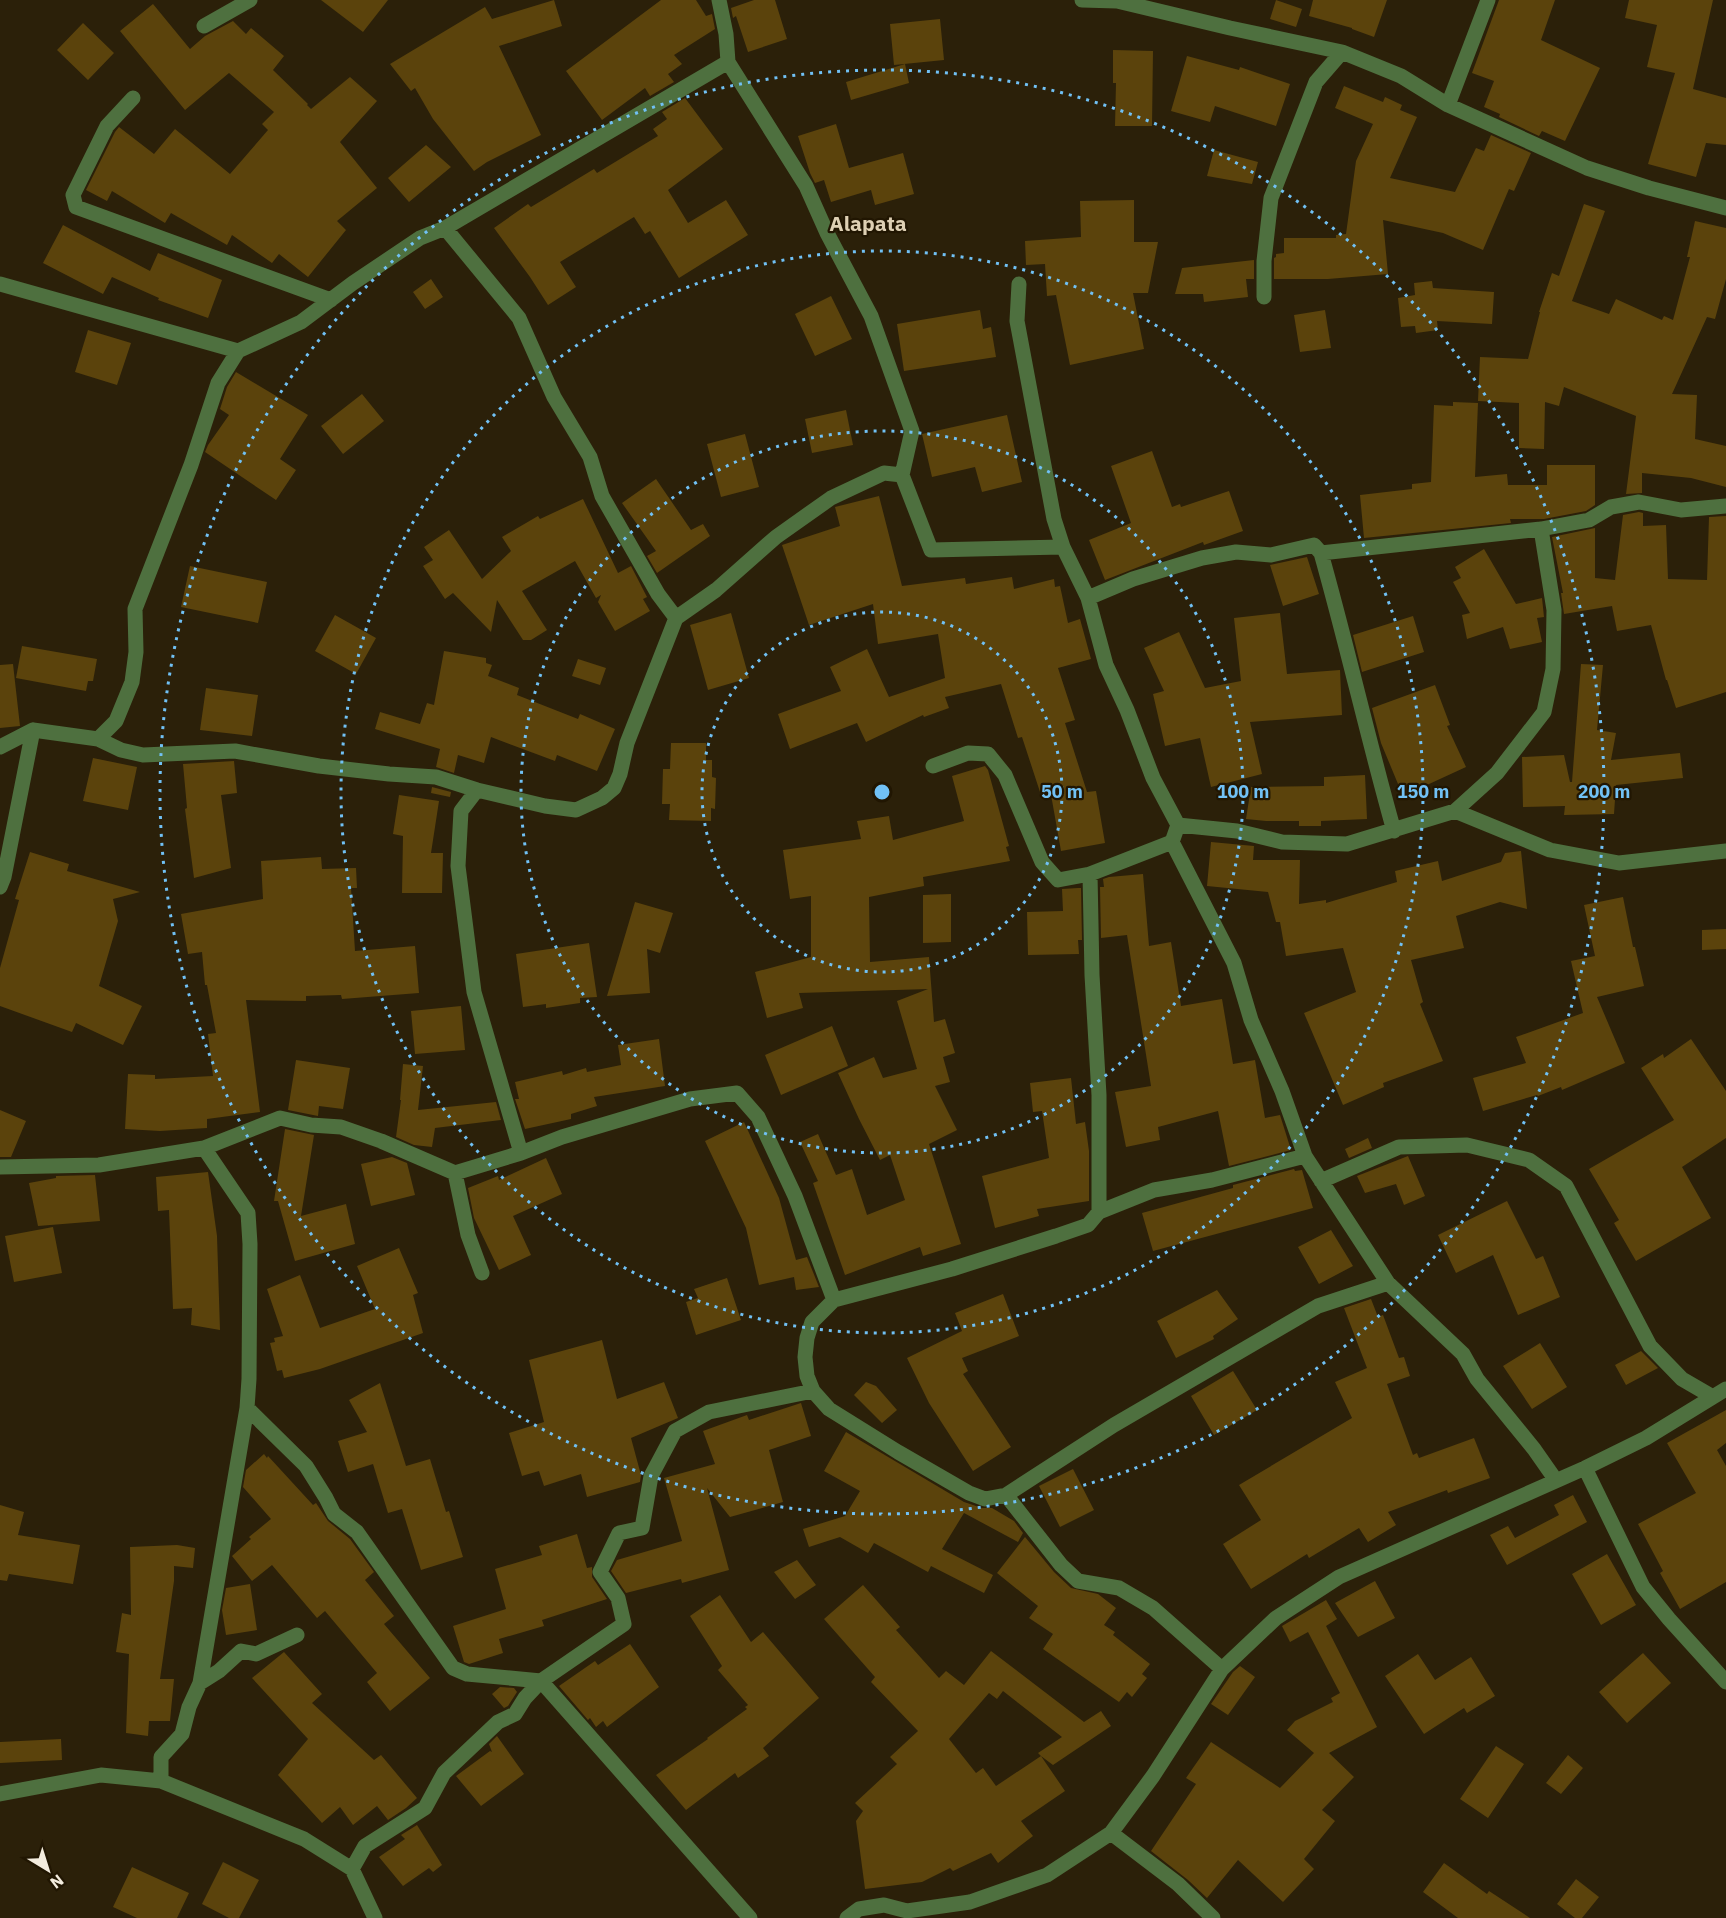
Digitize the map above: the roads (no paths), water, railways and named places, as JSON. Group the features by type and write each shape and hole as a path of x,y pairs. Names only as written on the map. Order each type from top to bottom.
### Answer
{"street":[{"path":"204,26 250,0"},
{"path":"719,0 726,34 728,62 806,186 827,233 871,316 912,432 902,475 931,550 1063,547"},
{"path":"1082,0 1117,1 1230,28 1342,51 1401,75 1448,105 1587,168 1649,188 1726,208"},
{"path":"1448,105 1488,0"},
{"path":"1264,297 1264,261 1271,198 1316,81 1342,51"},
{"path":"98,739 116,721 132,682 136,652 135,609 191,465 218,383 238,351 301,322 420,238 445,228 728,62"},
{"path":"133,98 107,126 73,195 76,207 331,300"},
{"path":"445,228 519,318 554,398 590,457 602,496 658,594 676,618"},
{"path":"0,284 238,351"},
{"path":"1019,284 1017,321 1052,508 1063,547 1088,598 1106,665 1127,710 1153,778 1178,825 1172,842 1234,963 1251,1020 1282,1091 1305,1156 1388,1283 1463,1354 1477,1379 1555,1479"},
{"path":"0,747 33,730 98,739 121,750 144,755 235,751 319,766 436,777 477,790 545,806 576,810 602,798 614,788 620,774 627,743 676,618 716,590 776,537 831,498 884,473 902,475"},
{"path":"1321,553 1541,529 1589,520 1611,507 1639,502 1681,510 1726,506"},
{"path":"1178,825 1237,831 1282,842 1347,844 1455,811 1497,773 1544,712 1553,669 1554,610 1541,529"},
{"path":"1088,598 1132,579 1202,558 1236,552 1271,555 1314,545 1321,553 1394,831"},
{"path":"0,887 4,877 33,730"},
{"path":"933,766 968,753 988,754 1005,775 1042,862 1058,880 1090,874 1172,842"},
{"path":"477,790 461,811 458,866 474,992 521,1153"},
{"path":"1455,811 1550,850 1619,863 1726,851"},
{"path":"1090,874 1092,975 1099,1095 1099,1212"},
{"path":"0,1167 99,1165 204,1148 280,1118 311,1125 341,1127 381,1141 455,1173 521,1153 562,1137 690,1099 737,1093 758,1117 795,1196 834,1300"},
{"path":"1321,1181 1399,1147 1467,1145 1529,1160 1566,1186 1650,1346 1682,1379 1713,1397"},
{"path":"161,1781 161,1757 182,1734 189,1707 200,1683 247,1408 249,1379 250,1244 248,1213 204,1148"},
{"path":"1305,1156 1212,1180 1154,1190 1099,1212 1088,1225 952,1269 834,1300 813,1322 807,1338 805,1357 807,1376 813,1391 829,1409 969,1493 985,1499 1006,1495 1114,1425 1318,1306 1388,1283"},
{"path":"455,1173 468,1235 482,1274"},
{"path":"847,1918 859,1909 876,1906 884,1905 907,1911 970,1902 1047,1875 1111,1833 1153,1776 1222,1669 1276,1618 1339,1577 1555,1479 1585,1468 1646,1438 1726,1389"},
{"path":"352,1869 365,1846 425,1808 444,1773 498,1722 515,1714 525,1698 541,1681 624,1624 618,1598 600,1572 619,1533 642,1528 651,1476 675,1431 710,1412 813,1391"},
{"path":"247,1408 306,1466 334,1514 357,1532 453,1668 466,1674 541,1681 750,1918"},
{"path":"1585,1468 1643,1587 1726,1682"},
{"path":"1006,1495 1061,1565 1078,1581 1119,1588 1153,1608 1222,1669"},
{"path":"200,1683 219,1671 241,1651 256,1654 297,1635"},
{"path":"0,1794 101,1775 161,1781 304,1839 352,1869 375,1918"},
{"path":"1111,1833 1178,1884 1213,1918"}],"district":[{"name":"Alapata","path":"868,223"}]}
